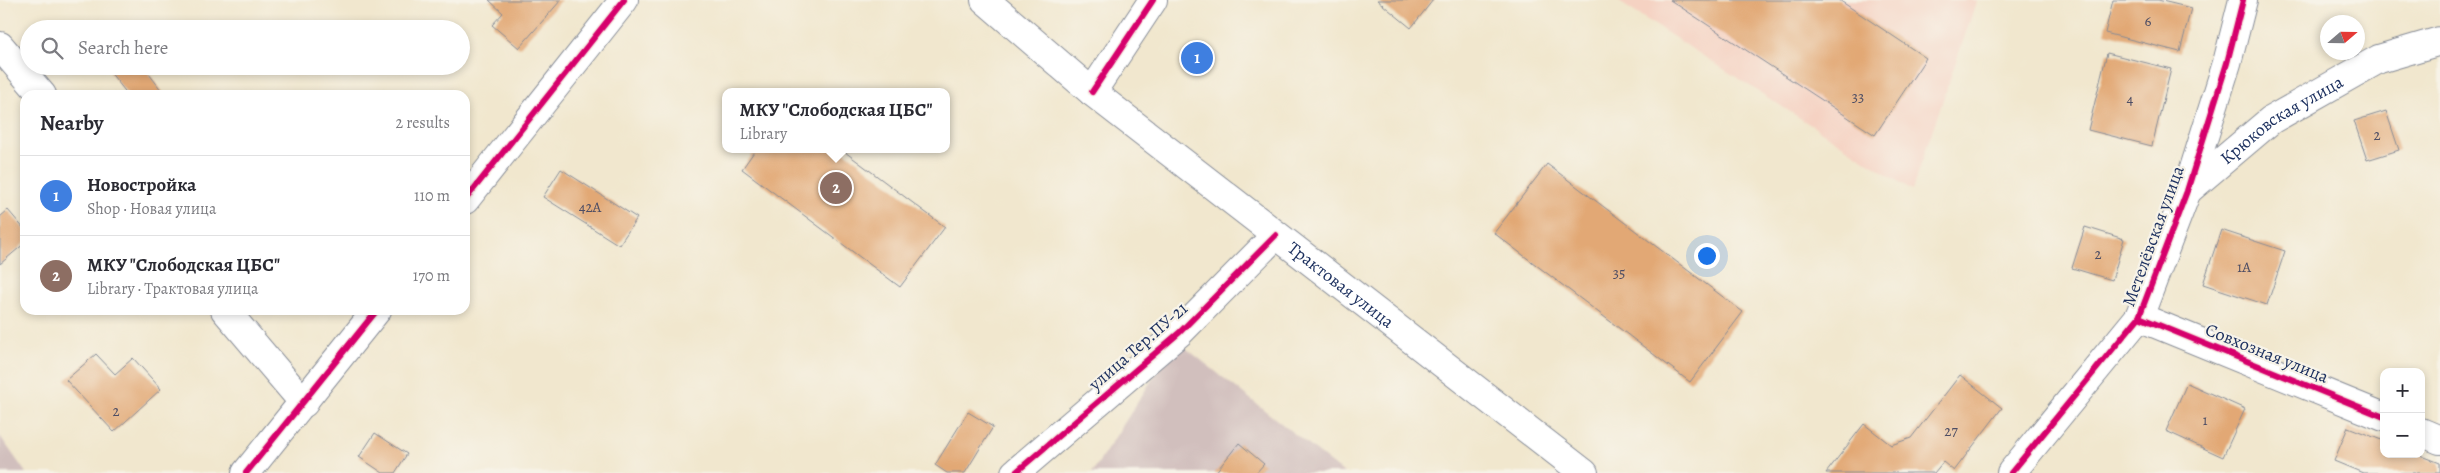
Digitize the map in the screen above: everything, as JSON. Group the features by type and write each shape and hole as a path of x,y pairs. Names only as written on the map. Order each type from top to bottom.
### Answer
{"main road":[{"path":"470,194 624,0"},
{"name":"Трактовая улица","path":"985,0 1092,92 1584,473"},
{"path":"1092,92 1153,0"},
{"name":"Метелёвская улица","path":"2011,473 2140,318 2187,191 2227,63 2243,0"},
{"name":"Крюковская улица","path":"2187,191 2271,120 2378,59 2440,41"},
{"path":"0,46 20,69"},
{"path":"25,75 38,90"},
{"name":"улица Тер.ПУ-21","path":"1014,473 1180,332 1276,235"},
{"path":"229,315 304,403"},
{"path":"246,473 373,315"},
{"name":"Совхозная улица","path":"2140,318 2380,415"},
{"path":"2425,434 2440,440"}],"shaded area":[{"path":"1616,0 1977,0 1912,190"},
{"path":"1177,341 1344,473 1092,473"},
{"path":"0,436 26,473 0,473"}],"building":[{"path":"489,0 561,0 519,48 492,25 503,13"},
{"path":"1377,0 1433,0 1411,28"},
{"path":"1670,0 1839,0 1926,58 1875,135"},
{"path":"2113,0 2158,0 2191,8 2180,52 2105,33"},
{"path":"2107,53 2171,69 2152,146 2088,130"},
{"path":"112,75 150,75 161,90 124,90"},
{"path":"2386,111 2399,150 2367,160 2354,121"},
{"path":"753,153 846,153 945,227 900,287 742,169"},
{"path":"1547,164 1743,312 1690,382 1494,233"},
{"path":"561,169 637,218 619,245 543,197"},
{"path":"8,210 20,224 20,247 0,264 0,217"},
{"path":"2085,227 2124,239 2112,280 2072,268"},
{"path":"2221,230 2285,251 2267,305 2203,284"},
{"path":"96,354 115,374 133,358 161,389 114,432 66,380"},
{"path":"1960,375 2002,408 1954,471 1943,462 1934,473 1826,473 1864,424 1891,445 1911,438"},
{"path":"2187,383 2245,409 2223,457 2166,431"},
{"path":"968,412 993,427 965,473 947,473 935,465"},
{"path":"2348,427 2380,439 2380,458 2425,457 2440,463 2440,473 2363,473 2334,461"},
{"path":"375,433 407,454 395,473 383,473 359,457"},
{"path":"1239,443 1264,464 1256,473 1215,473"}],"cycle path":[{"path":"470,194 624,0"},
{"path":"1092,92 1153,0"},
{"path":"2011,473 2139,317 2187,191 2227,63 2243,0"},
{"path":"1015,473 1180,332 1276,235"},
{"path":"246,473 373,315"},
{"path":"2139,317 2380,415"}],"place":[{"name":"Новостройка","path":"1197,58"},
{"name":"МКУ \"Слободская ЦБС\"","path":"836,188"}]}
